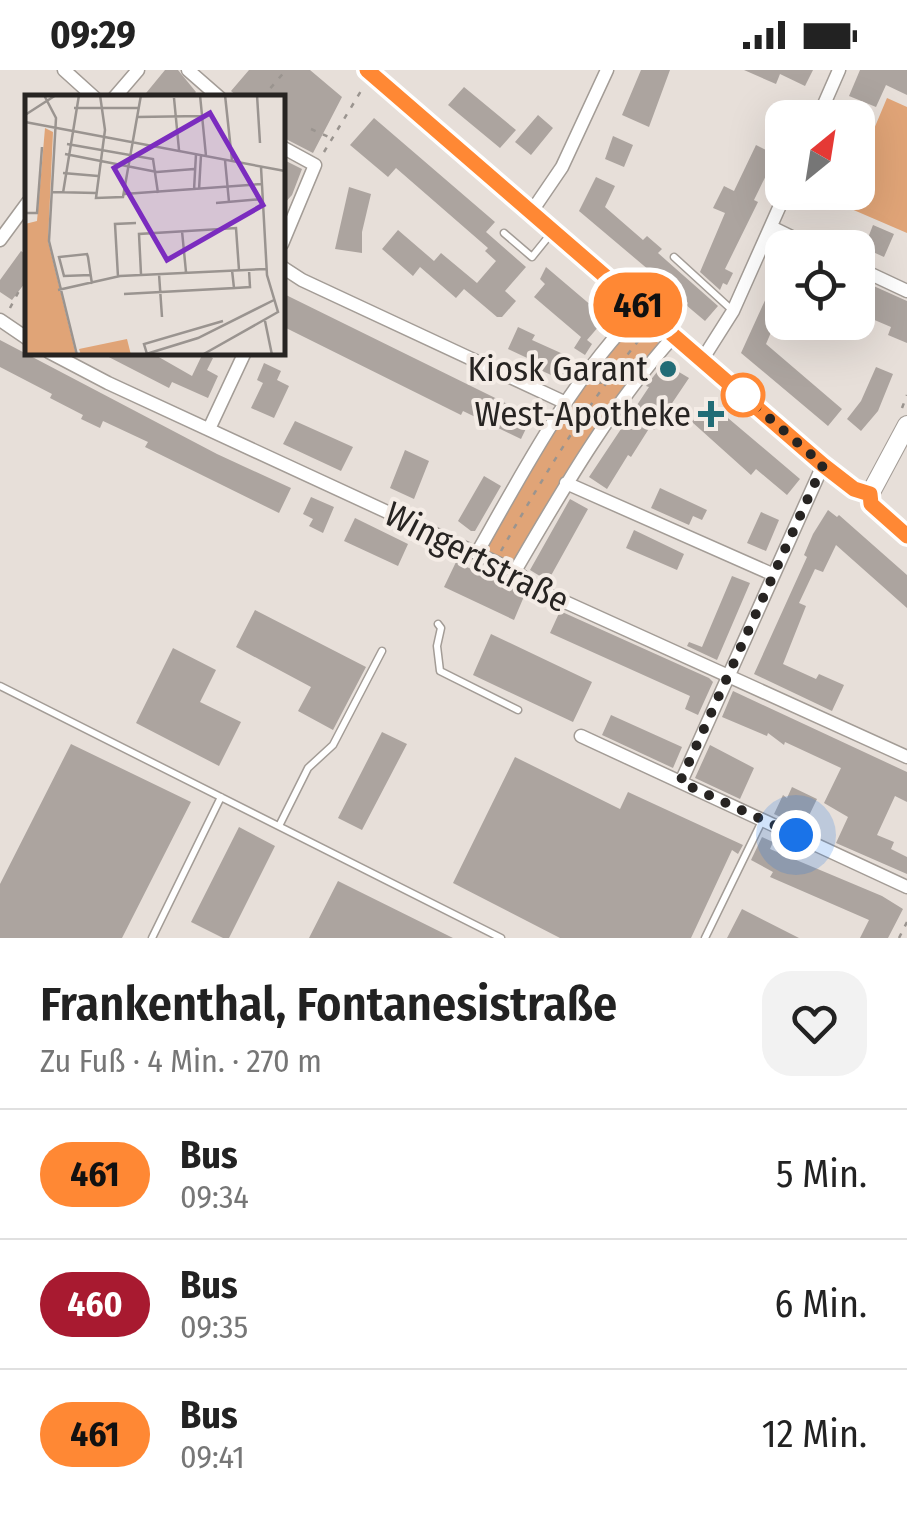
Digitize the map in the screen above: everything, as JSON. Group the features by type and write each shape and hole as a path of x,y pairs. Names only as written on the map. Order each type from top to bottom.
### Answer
{"street":[{"path":"64,70 92,95"},
{"path":"117,95 138,70"},
{"path":"188,70 217,95"},
{"path":"367,70 823,465 854,489 870,494"},
{"path":"532,211 562,168 606,70"},
{"path":"826,100 839,70"},
{"path":"285,149 315,165 285,237"},
{"path":"0,240 25,206"},
{"path":"702,360 734,311 778,210"},
{"path":"771,227 777,230"},
{"path":"285,269 566,402"},
{"path":"875,276 907,291"},
{"path":"477,553 566,402 611,339 642,308"},
{"path":"0,321 25,337"},
{"path":"515,571 566,483 636,380 674,336"},
{"name":"Wingertstraße","path":"54,355 515,571 543,592 907,756"},
{"path":"209,430 244,355"},
{"path":"907,425 870,494 871,504 907,536"},
{"path":"680,782 823,465"},
{"path":"566,483 772,574"},
{"path":"581,736 907,887"}],"lane":[{"path":"504,232 532,256 554,230"},
{"path":"674,257 734,311"},
{"path":"438,624 442,628 436,646 440,670 518,710"},
{"path":"279,826 308,768 333,745 382,651"},
{"path":"0,686 501,938"},
{"path":"152,938 221,797"},
{"path":"706,938 763,820"}],"path":[{"path":"262,95 282,72"},
{"path":"315,165 362,90"},
{"path":"311,129 332,139"},
{"path":"0,321 20,289"},
{"path":"495,562 605,382 655,320"},
{"path":"580,383 636,380"},
{"path":"899,938 907,922"}],"shaded area":[{"path":"887,98 907,107 907,233 854,210 875,210 875,127"},
{"path":"632,321 662,346 515,566 482,550 567,408"}],"building":[{"path":"165,70 178,70 196,92 194,95 144,95"},
{"path":"249,70 310,70 342,97 313,153 285,139 285,95 236,95 231,91"},
{"path":"641,70 670,70 649,127 622,115"},
{"path":"744,70 813,70 805,86 780,74 776,84"},
{"path":"860,70 907,70 907,95 886,85 876,107 875,100 849,96"},
{"path":"464,87 516,130 500,148 448,105"},
{"path":"538,115 553,128 531,155 515,142"},
{"path":"374,118 495,222 486,232 526,267 505,291 516,301 502,317 464,289 456,298 420,267 413,276 382,249 398,230 434,261 441,253 477,283 496,261 485,251 488,248 396,168 388,177 350,145"},
{"path":"613,136 633,145 624,167 605,159"},
{"path":"756,145 765,150 765,178 754,200 758,202 725,269 733,273 720,290 700,272 725,213 713,208 724,186 734,191"},
{"path":"285,160 302,169 285,203"},
{"path":"596,177 615,186 605,207 643,240 647,236 662,249 658,253 718,306 705,321 579,211"},
{"path":"349,187 371,194 362,232 362,253 335,249"},
{"path":"873,225 894,234 884,257 875,253 875,230 871,230"},
{"path":"21,251 25,254 25,283 12,300 0,292 0,280"},
{"path":"546,267 606,318 587,340 592,344 585,355 574,348 581,337 534,297 545,284 540,279"},
{"path":"875,287 907,301 907,343 888,335 891,327 875,320"},
{"path":"285,297 532,416 521,439 463,411 461,415 285,327"},
{"path":"765,300 766,344 842,409 828,426 741,353"},
{"path":"518,327 535,335 532,340 572,358 562,380 508,349"},
{"path":"0,340 217,454 291,488 279,513 145,447 148,442 103,421 100,428 81,419 83,415 50,398 52,394 0,367"},
{"path":"105,355 155,355 192,376 202,355 213,358 207,370 218,376 208,398 172,382 169,388"},
{"path":"264,363 281,371 277,380 289,386 274,418 251,408 263,383 257,380"},
{"path":"664,363 689,378 654,430 650,427 631,457 628,455 607,489 589,477"},
{"path":"876,367 893,374 878,411 861,431 847,419 861,401"},
{"path":"709,402 800,479 787,495 756,469 751,475 692,422"},
{"path":"295,421 353,447 341,471 283,444"},
{"path":"405,450 429,461 414,499 390,488"},
{"path":"484,476 501,486 475,531 471,531 458,521"},
{"path":"660,488 707,510 702,520 693,516 689,525 651,508"},
{"path":"311,497 334,507 323,533 309,526 313,519 303,514"},
{"path":"570,499 588,509 548,581 530,570"},
{"path":"828,510 839,515 907,575 907,608 836,545 823,572 815,569 799,603 806,606 783,664 816,679 819,674 844,685 832,711 754,674 807,557 804,555 813,534"},
{"path":"761,512 779,520 766,551 747,543"},
{"path":"355,518 408,544 398,566 344,541"},
{"path":"634,530 684,554 677,570 626,548"},
{"path":"456,562 525,594 514,620 444,587"},
{"path":"732,576 750,583 717,660 687,646 689,642 702,647"},
{"path":"255,610 366,667 333,730 298,711 311,687 236,647"},
{"path":"560,611 709,678 713,682 698,715 685,709 690,696 550,633"},
{"path":"491,634 592,682 573,722 473,675"},
{"path":"173,648 216,670 200,702 241,722 219,766 136,723"},
{"path":"733,691 907,772 907,802 895,796 877,835 894,842 891,849 907,857 907,874 836,843 848,817 824,803 841,768 785,742 784,745 768,733 767,736 722,717"},
{"path":"611,715 682,747 673,768 602,735"},
{"path":"382,732 407,744 362,830 338,818"},
{"path":"71,744 191,802 122,938 0,938 0,884"},
{"path":"710,745 754,768 740,799 695,778"},
{"path":"515,757 620,809 628,792 743,845 738,854 732,850 691,938 560,938 453,883"},
{"path":"792,787 817,799 803,828 774,814 783,795 787,798"},
{"path":"239,827 275,846 229,938 223,938 191,922"},
{"path":"762,837 773,842 770,849 882,896 903,909 888,938 860,938 869,920 770,877 773,872 751,860"},
{"path":"338,881 453,938 309,938"},
{"path":"742,909 799,938 727,938"}],"bus line":[{"name":"461","path":"367,70 823,465 854,489 870,494 871,504 907,536"}],"place":[{"name":"Kiosk Garant","path":"668,369"},
{"name":"West-Apotheke","path":"711,414"}],"route":[{"path":"743,395 823,465 680,782 796,835"}]}
